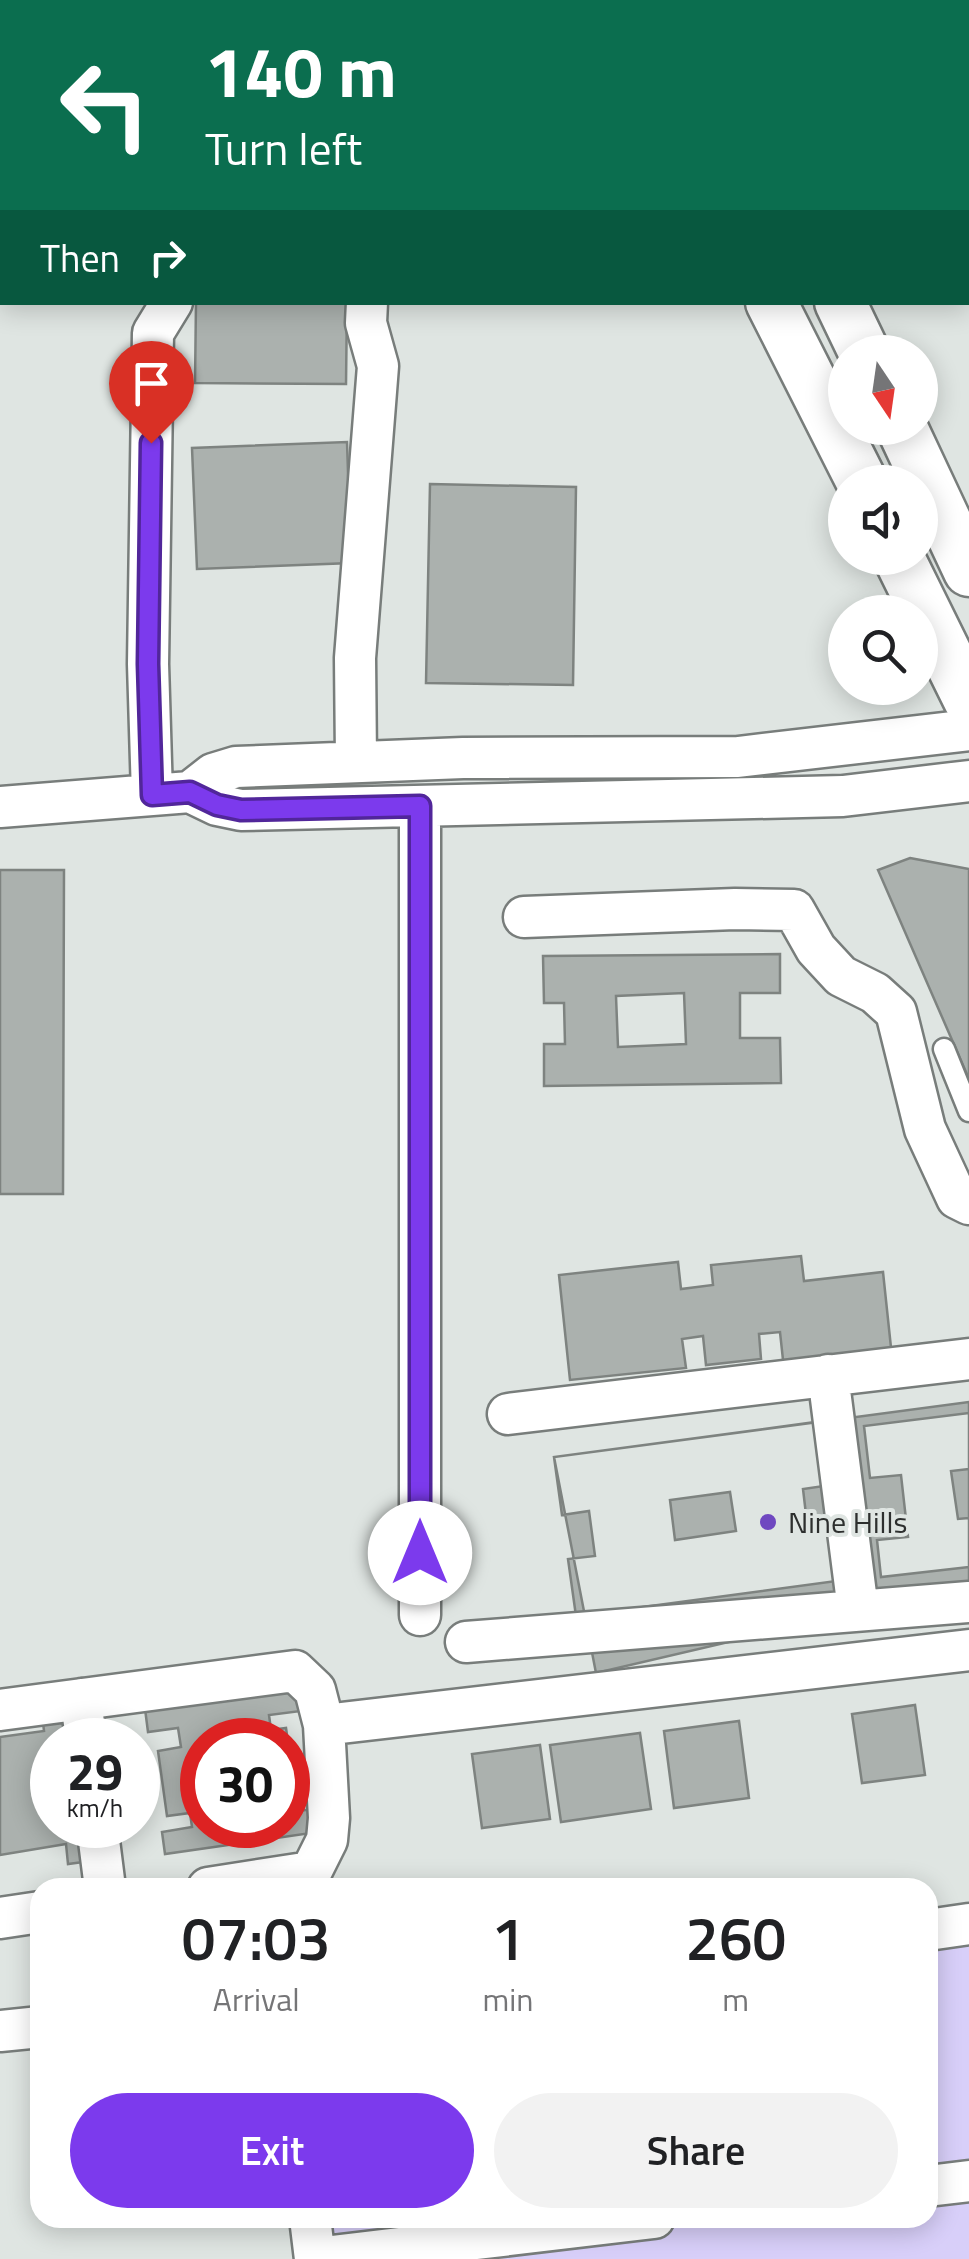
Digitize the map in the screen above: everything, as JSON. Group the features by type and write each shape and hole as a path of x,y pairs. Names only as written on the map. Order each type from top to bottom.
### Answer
{"street":[{"path":"170,305 153,333 148,664 171,793"},
{"path":"356,761 355,658 378,366 366,324 367,305"},
{"path":"774,305 854,465"},
{"path":"841,305 856,335"},
{"path":"910,445 969,571"},
{"path":"907,575 969,700"},
{"path":"0,808 171,793 236,767 356,761 738,757 969,730"},
{"path":"171,793 241,810 844,796 969,780"},
{"path":"420,806 420,1615"},
{"path":"524,917 794,910 816,949 841,976 875,992 896,1012 926,1129 957,1198 969,1204"},
{"path":"508,1414 969,1359"},
{"path":"828,1375 858,1610"},
{"path":"466,1642 969,1602"},
{"path":"324,1726 969,1650"},
{"path":"0,1710 296,1672 314,1690 324,1726 327,1840 312,1872 273,1878"},
{"path":"81,1699 83,1718"},
{"path":"100,1848 105,1878"},
{"path":"0,1918 30,1914"},
{"path":"938,1929 969,1924"},
{"path":"0,2031 30,2029"},
{"path":"938,2185 969,2181"},
{"path":"311,2228 315,2258 569,2228"}],"lane":[{"path":"944,1049 969,1111"}],"shaded area":[{"path":"969,1910 969,2259 332,2259 329,2228 938,2228 938,1914"}],"building":[{"path":"196,305 347,305 346,384 195,383"},
{"path":"347,442 351,563 197,569 192,448"},
{"path":"430,484 576,487 573,685 426,683"},
{"path":"910,858 969,869 969,1079 878,870"},
{"path":"0,870 64,870 63,1194 0,1194"},
{"path":"780,954 780,993 740,993 740,1038 780,1038 781,1083 544,1086 544,1044 565,1044 564,1003 544,1003 543,956","holes":["684,993 686,1044 618,1047 616,996"]},
{"path":"801,1256 804,1281 883,1272 892,1357 784,1369 780,1332 759,1334 761,1359 706,1365 703,1336 682,1339 686,1368 570,1380 559,1275 678,1262 681,1289 713,1285 711,1265"},
{"name":"Nine Hills","path":"969,1402 969,1586 596,1673 554,1457"},
{"path":"969,1413 969,1469 951,1471 958,1519 969,1518 969,1567 881,1577 877,1540 908,1537 901,1475 870,1478 864,1426"},
{"path":"823,1421 831,1485 803,1489 807,1523 836,1519 844,1580 576,1616 568,1559 595,1556 589,1511 562,1515 554,1457","holes":["730,1492 736,1531 675,1540 670,1500"]},
{"path":"296,1679 301,1711 269,1715 269,1718 180,1718 180,1741 178,1728 160,1730 160,1718 146,1718 144,1701"},
{"path":"915,1705 925,1775 862,1783 852,1714"},
{"path":"65,1710 66,1718 42,1718 42,1714"},
{"path":"739,1721 749,1798 674,1808 664,1731"},
{"path":"30,1733 30,1848 42,1848 0,1855 0,1737"},
{"path":"640,1733 651,1809 561,1822 550,1745"},
{"path":"540,1745 550,1819 482,1828 472,1754"},
{"path":"180,1747 180,1814 167,1816 160,1751"},
{"path":"315,1809 318,1832 310,1833 310,1810"},
{"path":"180,1829 180,1848 207,1848 165,1854 162,1832"},
{"path":"66,1848 89,1848 91,1861 68,1864"}],"place":[{"name":"Nine Hills","path":"768,1522"}],"route":[{"path":"151,443 148,664 152,795 190,792 217,805 241,810 420,806 420,1553"}]}
